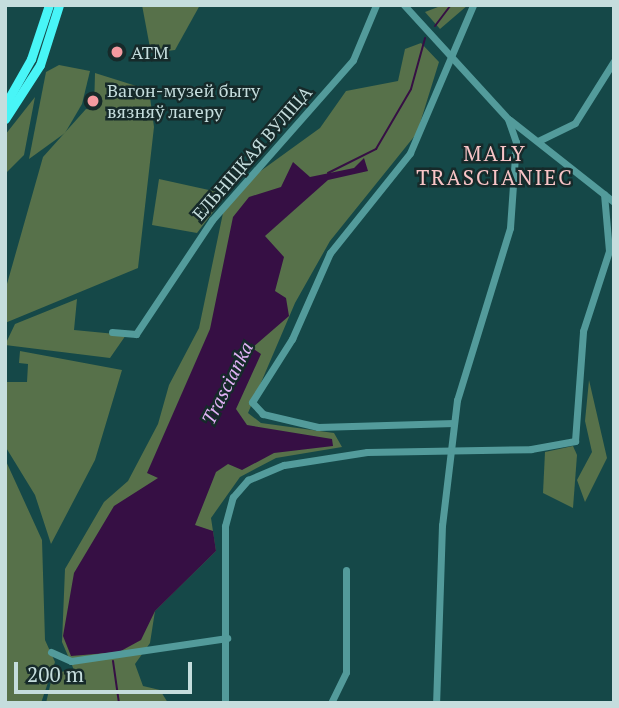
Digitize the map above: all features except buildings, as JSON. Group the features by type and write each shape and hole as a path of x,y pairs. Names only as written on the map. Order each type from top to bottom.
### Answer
{"main road":[{"path":"5,105 49,5"},
{"path":"5,120 40,65 59,5"}],"street":[{"name":"ЕЛЬНІЦКАЯ ВУЛІЦА","path":"111,332 136,334 225,203 289,139 353,60 376,5"},
{"path":"404,5 508,119 614,202"},
{"path":"454,423 318,427 263,414 252,402 292,339 337,243 410,153 449,56 473,5"},
{"path":"516,142 538,141 575,123 614,61"},
{"path":"436,703 454,423 472,338 510,228 516,142 508,119"},
{"path":"225,703 225,526 236,491 267,470 330,458 451,448 531,449 577,438 583,331 609,251 604,194"},
{"path":"331,703 346,672 346,570"},
{"path":"51,652 71,661 227,638"}],"green space":[{"path":"142,5 200,5 175,50 151,53"},
{"path":"443,5 468,5 440,29 425,12"},
{"path":"421,43 439,62 417,133 330,241 295,303 248,413 261,423 334,433 342,447 276,458 240,477 211,518 216,551 155,611 150,643 135,664 143,686 160,690 168,703 46,703 53,673 74,670 62,642 65,569 104,502 128,481 158,424 169,385 199,328 223,213 251,178 320,128 346,91 398,81 405,49"},
{"path":"59,65 90,71 82,104 65,133 29,159 46,72"},
{"path":"95,73 149,90 154,127 138,268 5,323 5,291 43,157 86,109 94,110"},
{"path":"35,97 24,155 7,172 5,186 5,135"},
{"path":"159,179 227,194 197,233 152,225"},
{"path":"77,299 74,330 126,335 110,358 5,345 15,324"},
{"path":"20,351 122,370 95,460 51,544 35,495 5,446 5,382 27,382 28,364 19,363"},
{"path":"589,380 607,458 585,502 577,480 592,452 585,421"},
{"path":"573,446 577,455 573,508 543,493 545,452"},
{"path":"5,459 42,540 45,640 55,662 41,703 5,703"}],"water":[{"path":"364,158 368,171 328,180 265,236 284,257 275,291 286,298 289,316 252,348 261,354 236,409 247,425 332,439 333,446 274,453 242,470 228,464 216,472 195,525 213,531 216,551 155,611 141,640 119,652 71,656 63,636 74,573 114,506 158,478 147,473 210,329 233,217 249,197 281,187 293,162 310,177 354,168"}],"waterway":[{"name":"Trascianka","path":"435,26 451,5"},
{"name":"Trascianka","path":"328,173 376,149 411,89 425,38"},
{"name":"Trascianka","path":"113,661 119,703"}],"place":[{"name":"АТМ","path":"117,52"},
{"name":"Вагон-музей быту вязняў лагеру","path":"93,101"}],"district":[{"name":"MALY TRASCIANIEC","path":"495,165"}]}
